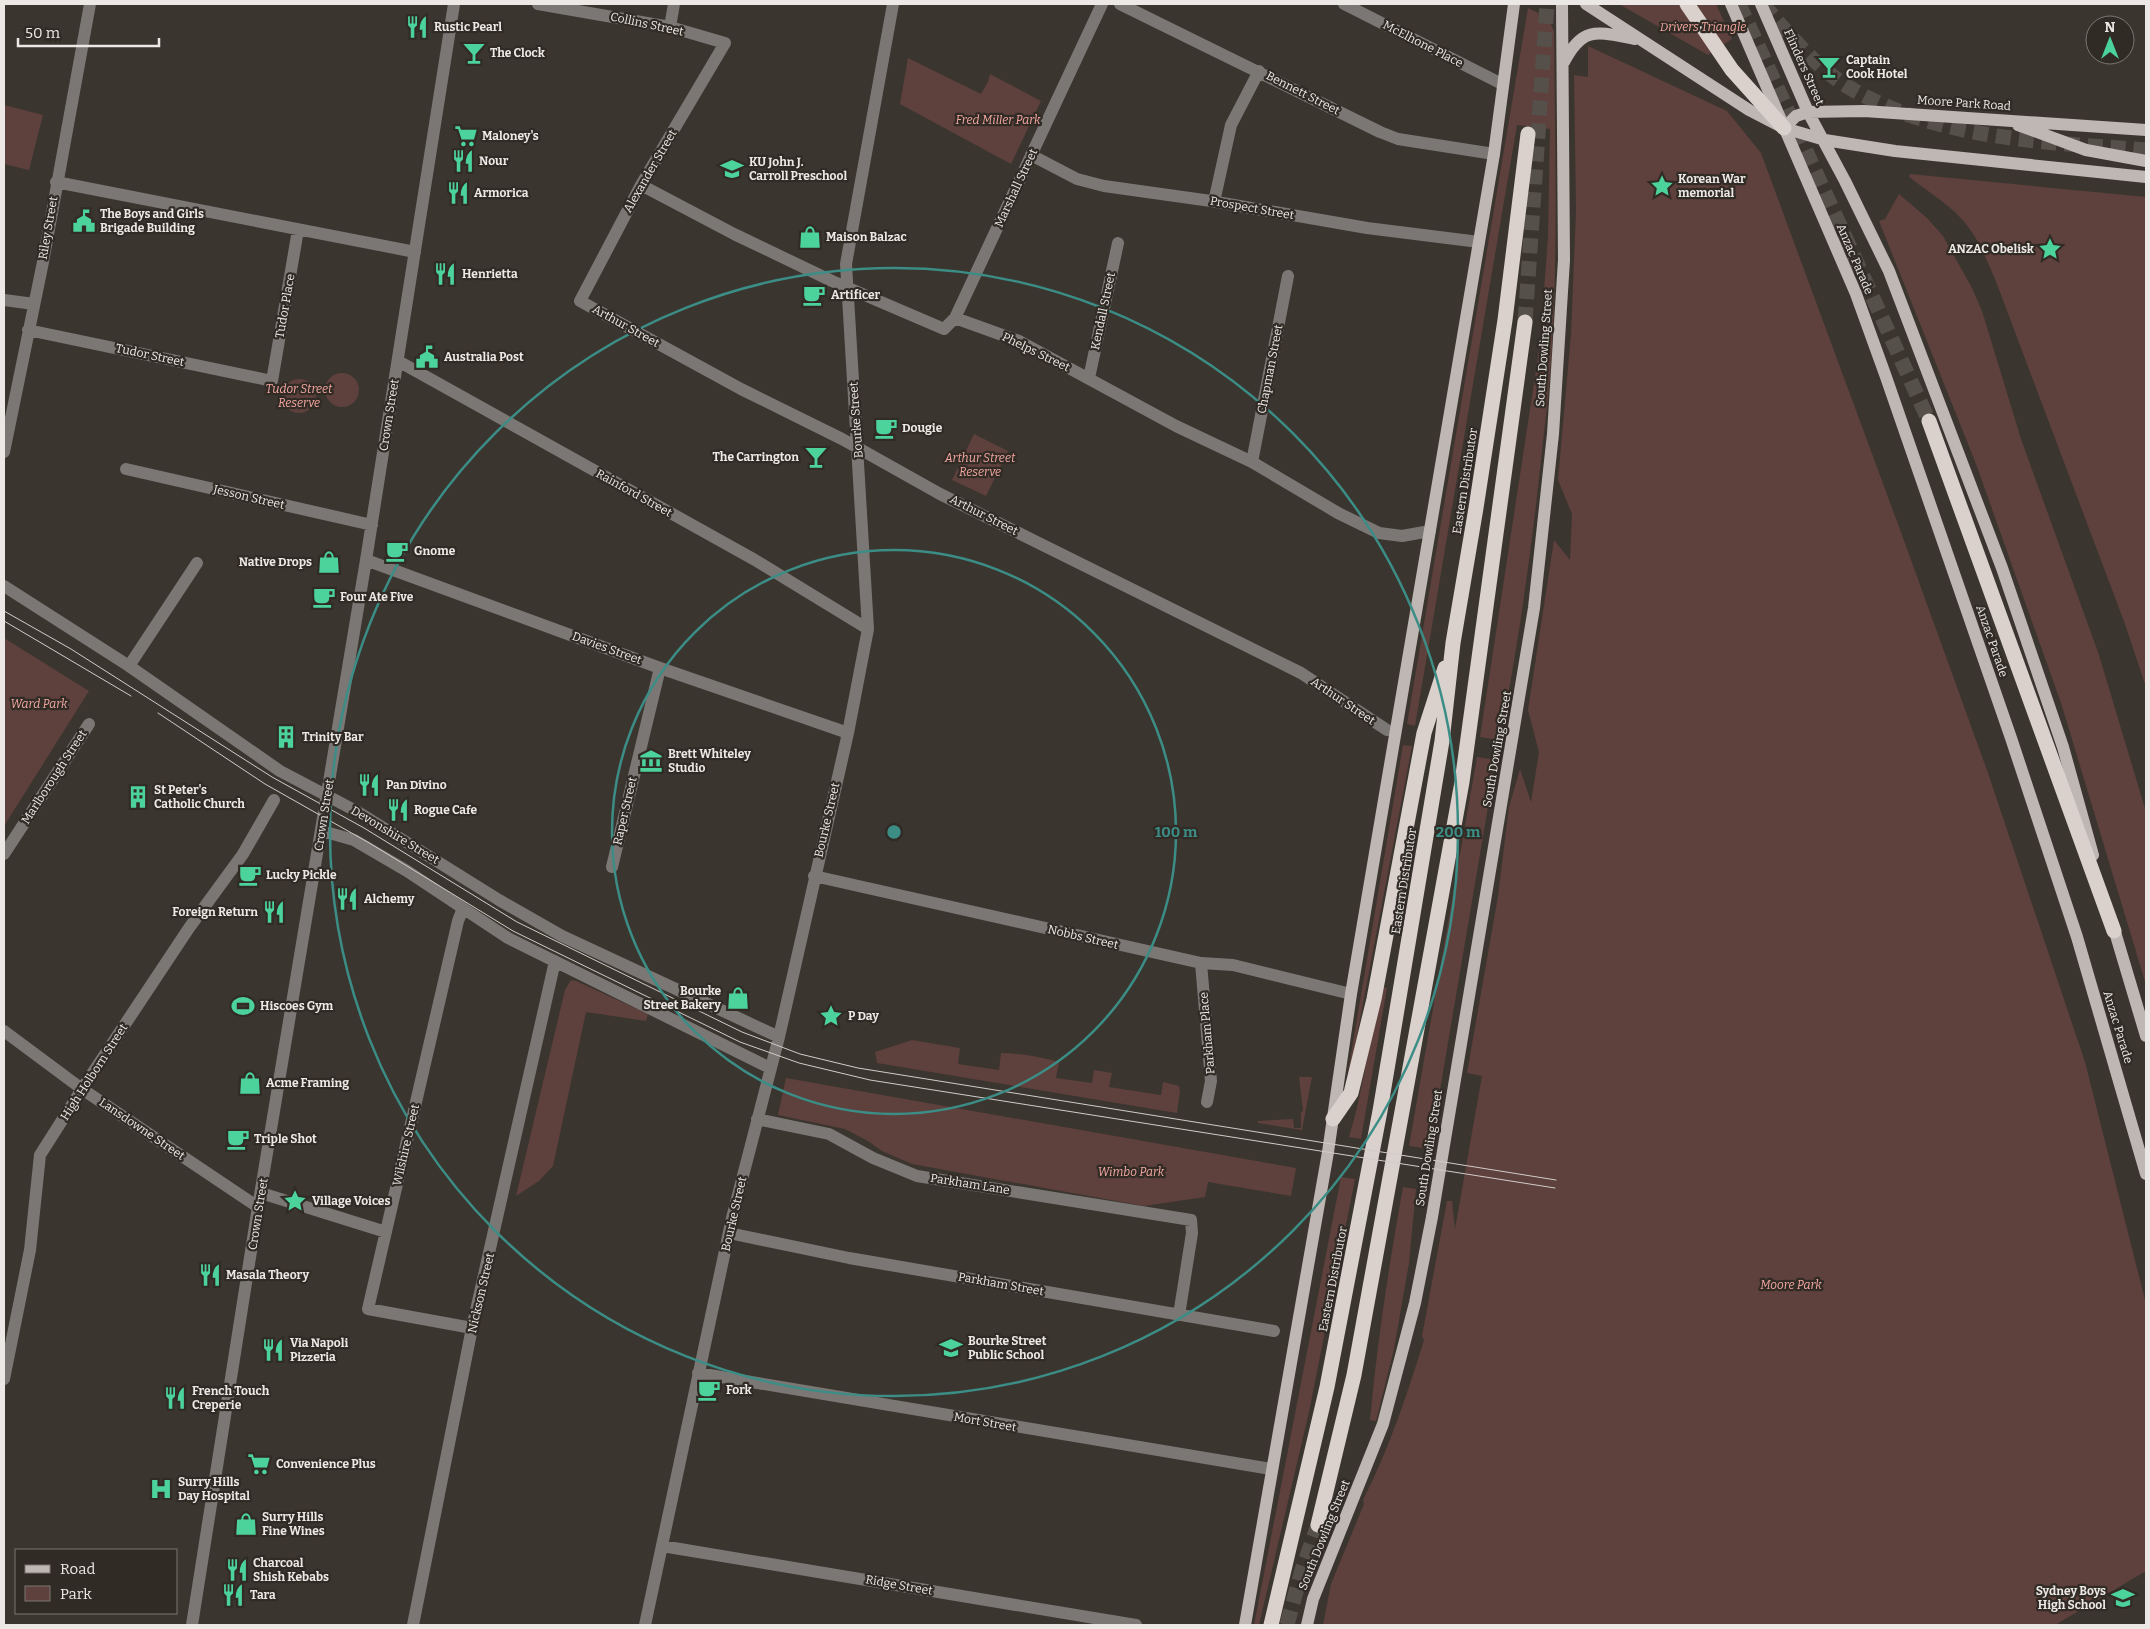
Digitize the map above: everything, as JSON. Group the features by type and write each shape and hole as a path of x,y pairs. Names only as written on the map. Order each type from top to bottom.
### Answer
{"highway":[{"path":"1688,4 1732,70 1784,128"},
{"name":"Eastern Distributor","path":"1271,1625 1327,1387 1380,1111 1442,741 1452,643 1506,320 1528,134"},
{"path":"1318,1525 1354,1375 1462,782 1525,322"},
{"path":"1929,421 2114,931"},
{"path":"1333,1119 1351,1093 1374,999 1424,733 1452,643"}],"main road":[{"path":"1245,1625 1271,1469 1300,1320 1333,1119 1351,994 1494,154 1514,4"},
{"name":"South Dowling Street","path":"1307,1625 1313,1599 1383,1424 1415,1302 1432,1217 1534,608 1553,434 1564,260 1562,4"},
{"path":"1586,4 1749,110 1784,128 1825,140 1895,151 2146,177"},
{"path":"1731,4 1784,128"},
{"name":"Flinders Street","path":"1762,4 1808,112 1825,140"},
{"path":"1562,65 1572,46 1581,37 1591,34 1610,34 1640,40"},
{"name":"Moore Park Road","path":"1808,112 1864,111 2146,130"},
{"path":"1784,128 1796,116 1808,112"},
{"path":"2001,120 2086,150 2146,161"},
{"name":"Anzac Parade","path":"1784,128 1856,294 2008,729 2077,937 2146,1174"},
{"name":"Anzac Parade","path":"1825,140 1888,270 2002,568 2063,747 2114,931 2146,1036"}],"street":[{"name":"Riley Street","path":"4,452 34,304 90,4"},
{"name":"Crown Street","path":"192,1625 258,1207 372,525 454,4"},
{"name":"Collins Street","path":"538,4 670,27 725,43"},
{"path":"670,27 674,4"},
{"name":"Bourke Street","path":"645,1625 729,1234 779,1036 848,733 868,630 859,449 846,264 893,4"},
{"name":"Marshall Street","path":"955,318 1102,4"},
{"name":"Bennett Street","path":"1120,4 1380,132 1398,139 1494,154"},
{"name":"McElhone Place","path":"1344,4 1502,84"},
{"name":"Alexander Street","path":"580,300 641,185 725,43"},
{"path":"1214,202 1231,126 1259,71"},
{"name":"Prospect Street","path":"1031,156 1077,179 1096,183 1367,228 1479,242"},
{"path":"56,182 415,252"},
{"path":"641,185 734,234 847,287 944,329 955,318"},
{"name":"Tudor Place","path":"272,381 298,230"},
{"name":"Kendall Street","path":"1089,378 1118,243"},
{"name":"Chapman Street","path":"1252,462 1288,276"},
{"path":"4,300 34,304"},
{"name":"Arthur Street","path":"580,300 740,389 859,449 940,494 1300,673 1387,730"},
{"name":"Phelps Street","path":"955,318 1019,341 1176,426 1252,462 1338,513 1379,534 1402,536 1430,531"},
{"name":"Tudor Street","path":"28,330 272,381"},
{"name":"Rainford Street","path":"398,361 755,560 868,630"},
{"name":"Jesson Street","path":"126,469 372,525"},
{"name":"Davies Street","path":"366,560 660,668 848,733"},
{"path":"129,666 197,562"},
{"name":"Devonshire Street","path":"4,586 129,666 280,771 358,812 499,900 562,936 779,1036"},
{"name":"Raper Street","path":"612,867 660,668"},
{"name":"Marlborough Street","path":"4,854 89,724"},
{"name":"High Holborn Street","path":"4,1378 30,1250 40,1155 189,928 242,854 274,800"},
{"name":"Devonshire Street","path":"322,831 354,840 406,871 508,938 770,1068"},
{"name":"Nobbs Street","path":"814,876 1201,963 1232,965 1351,994"},
{"name":"Wilshire Street","path":"463,908 458,920 368,1309 472,1328"},
{"name":"Nickson Street","path":"413,1625 472,1328 555,962"},
{"name":"Parkham Place","path":"1201,963 1211,1081 1208,1102"},
{"name":"Lansdowne Street","path":"4,1031 82,1089 258,1207"},
{"name":"Parkham Lane","path":"758,1119 829,1134 874,1158 917,1176 1191,1220 1192,1233 1179,1315"},
{"path":"261,1193 386,1232"},
{"name":"Parkham Street","path":"729,1234 849,1258 1274,1331"},
{"name":"Mort Street","path":"698,1373 1271,1469"},
{"name":"Ridge Street","path":"662,1546 1136,1625"}],"green space":[{"name":"Drivers Triangle","path":"1619,4 1716,4 1732,39 1708,55"},
{"path":"1528,8 1548,18 1554,31 1556,189 1554,308 1549,390 1533,531 1500,740 1480,737 1540,344 1548,237 1550,129 1517,125 1415,726 1407,724"},
{"name":"Moore Park","path":"1588,46 1727,111 1761,153 1988,773 2085,1062 2146,1304 2146,1571 2055,1625 1323,1625 1331,1584 1364,1504 1363,1500 1397,1422 1424,1340 1422,1336 1447,1201 1452,1201 1455,1229 1482,1076 1467,1073 1498,896 1509,807 1520,769 1531,802 1539,752 1528,710 1554,540 1570,560 1572,514 1558,480 1571,334 1576,211 1574,75 1588,77"},
{"name":"Fred Miller Park","path":"908,58 981,94 990,74 1041,101 1011,164 900,104"},
{"path":"4,105 43,115 29,170 4,164"},
{"path":"1910,174 2146,197 2146,687 2125,624 1986,258 1975,237 1960,217 1909,177"},
{"path":"1899,194 1927,218 1943,236 1972,288 1982,311 2021,439 2099,655 2146,812 2146,985 2062,706 1976,464 1879,221 1885,219"},
{"name":"Tudor Street Reserve","path":"342,373 354,378 359,390 354,402 342,407 330,402 325,390 330,378"},
{"name":"Tudor Street Reserve","path":"299,379 311,384 316,396 311,408 299,413 287,408 282,396 287,384"},
{"name":"Arthur Street Reserve","path":"974,434 1008,451 986,496 952,480"},
{"name":"Ward Park","path":"4,638 89,691 4,826"},
{"path":"1403,745 1412,746 1350,1072 1348,1072"},
{"path":"1477,757 1496,760 1430,1149 1409,1146"},
{"path":"571,980 648,1014 646,1021 586,1012 553,1166 539,1181 516,1196 565,990"},
{"path":"1382,987 1387,988 1361,1139 1349,1137 1357,1108"},
{"path":"912,1040 960,1048 958,1064 999,1070 1001,1053 1016,1054 1059,1062 1056,1078 1092,1083 1094,1070 1112,1073 1109,1087 1161,1095 1163,1082 1179,1086 1177,1113 877,1063 875,1052"},
{"path":"1299,1077 1312,1077 1302,1130 1258,1123 1258,1121 1293,1119 1294,1128 1301,1128 1301,1112 1303,1111"},
{"name":"Wimbo Park","path":"786,1078 1296,1168 1291,1196 1208,1182 1205,1197 1144,1206 912,1164 882,1151 845,1129 778,1115"},
{"path":"1341,1177 1355,1179 1309,1412 1259,1625 1254,1625"},
{"path":"1403,1187 1416,1189 1409,1263 1394,1349 1376,1421 1370,1420 1376,1362 1388,1274"}],"tunnel":[{"path":"1525,322 1547,4"},
{"path":"1739,4 1929,421"},
{"path":"1763,4 1815,61 1850,88 1884,105 1920,118 1994,136 2146,150"},
{"path":"1287,1625 1302,1570 1318,1525"}],"tram line":[{"path":"4,611 71,649 272,777 364,828 517,922 742,1032 800,1054 858,1068 1556,1180"},
{"path":"4,621 131,696"},
{"path":"158,713 265,784 371,844 513,931 740,1042 799,1063 870,1080 1555,1188"}],"place":[{"name":"Rustic Pearl","path":"417,27"},
{"name":"The Clock","path":"474,53"},
{"name":"Captain Cook Hotel","path":"1829,67"},
{"name":"Maloney's","path":"466,136"},
{"name":"Nour","path":"463,161"},
{"name":"KU John J. Carroll Preschool","path":"732,169"},
{"name":"Korean War memorial","path":"1662,186"},
{"name":"Armorica","path":"458,193"},
{"name":"The Boys and Girls Brigade Building","path":"84,221"},
{"name":"Maison Balzac","path":"810,237"},
{"name":"ANZAC Obelisk","path":"2050,249"},
{"name":"Henrietta","path":"445,274"},
{"name":"Artificer","path":"814,295"},
{"name":"Australia Post","path":"427,357"},
{"name":"Dougie","path":"886,428"},
{"name":"The Carrington","path":"816,457"},
{"name":"Gnome","path":"397,551"},
{"name":"Native Drops","path":"329,562"},
{"name":"Four Ate Five","path":"324,597"},
{"name":"Trinity Bar","path":"286,737"},
{"name":"Brett Whiteley Studio","path":"651,761"},
{"name":"Pan Divino","path":"369,785"},
{"name":"St Peter's Catholic Church","path":"138,797"},
{"name":"Rogue Cafe","path":"398,810"},
{"name":"Lucky Pickle","path":"250,875"},
{"name":"Alchemy","path":"347,899"},
{"name":"Foreign Return","path":"274,912"},
{"name":"Bourke Street Bakery","path":"738,998"},
{"name":"Hiscoes Gym","path":"243,1006"},
{"name":"P Day","path":"831,1016"},
{"name":"Acme Framing","path":"250,1083"},
{"name":"Triple Shot","path":"238,1139"},
{"name":"Village Voices","path":"295,1201"},
{"name":"Masala Theory","path":"210,1275"},
{"name":"Bourke Street Public School","path":"951,1348"},
{"name":"Via Napoli Pizzeria","path":"273,1350"},
{"name":"Fork","path":"709,1390"},
{"name":"French Touch Creperie","path":"175,1398"},
{"name":"Convenience Plus","path":"259,1464"},
{"name":"Surry Hills Day Hospital","path":"161,1489"},
{"name":"Surry Hills Fine Wines","path":"246,1524"},
{"name":"Charcoal Shish Kebabs","path":"237,1570"},
{"name":"Tara","path":"233,1595"},
{"name":"Sydney Boys High School","path":"2123,1598"}]}
